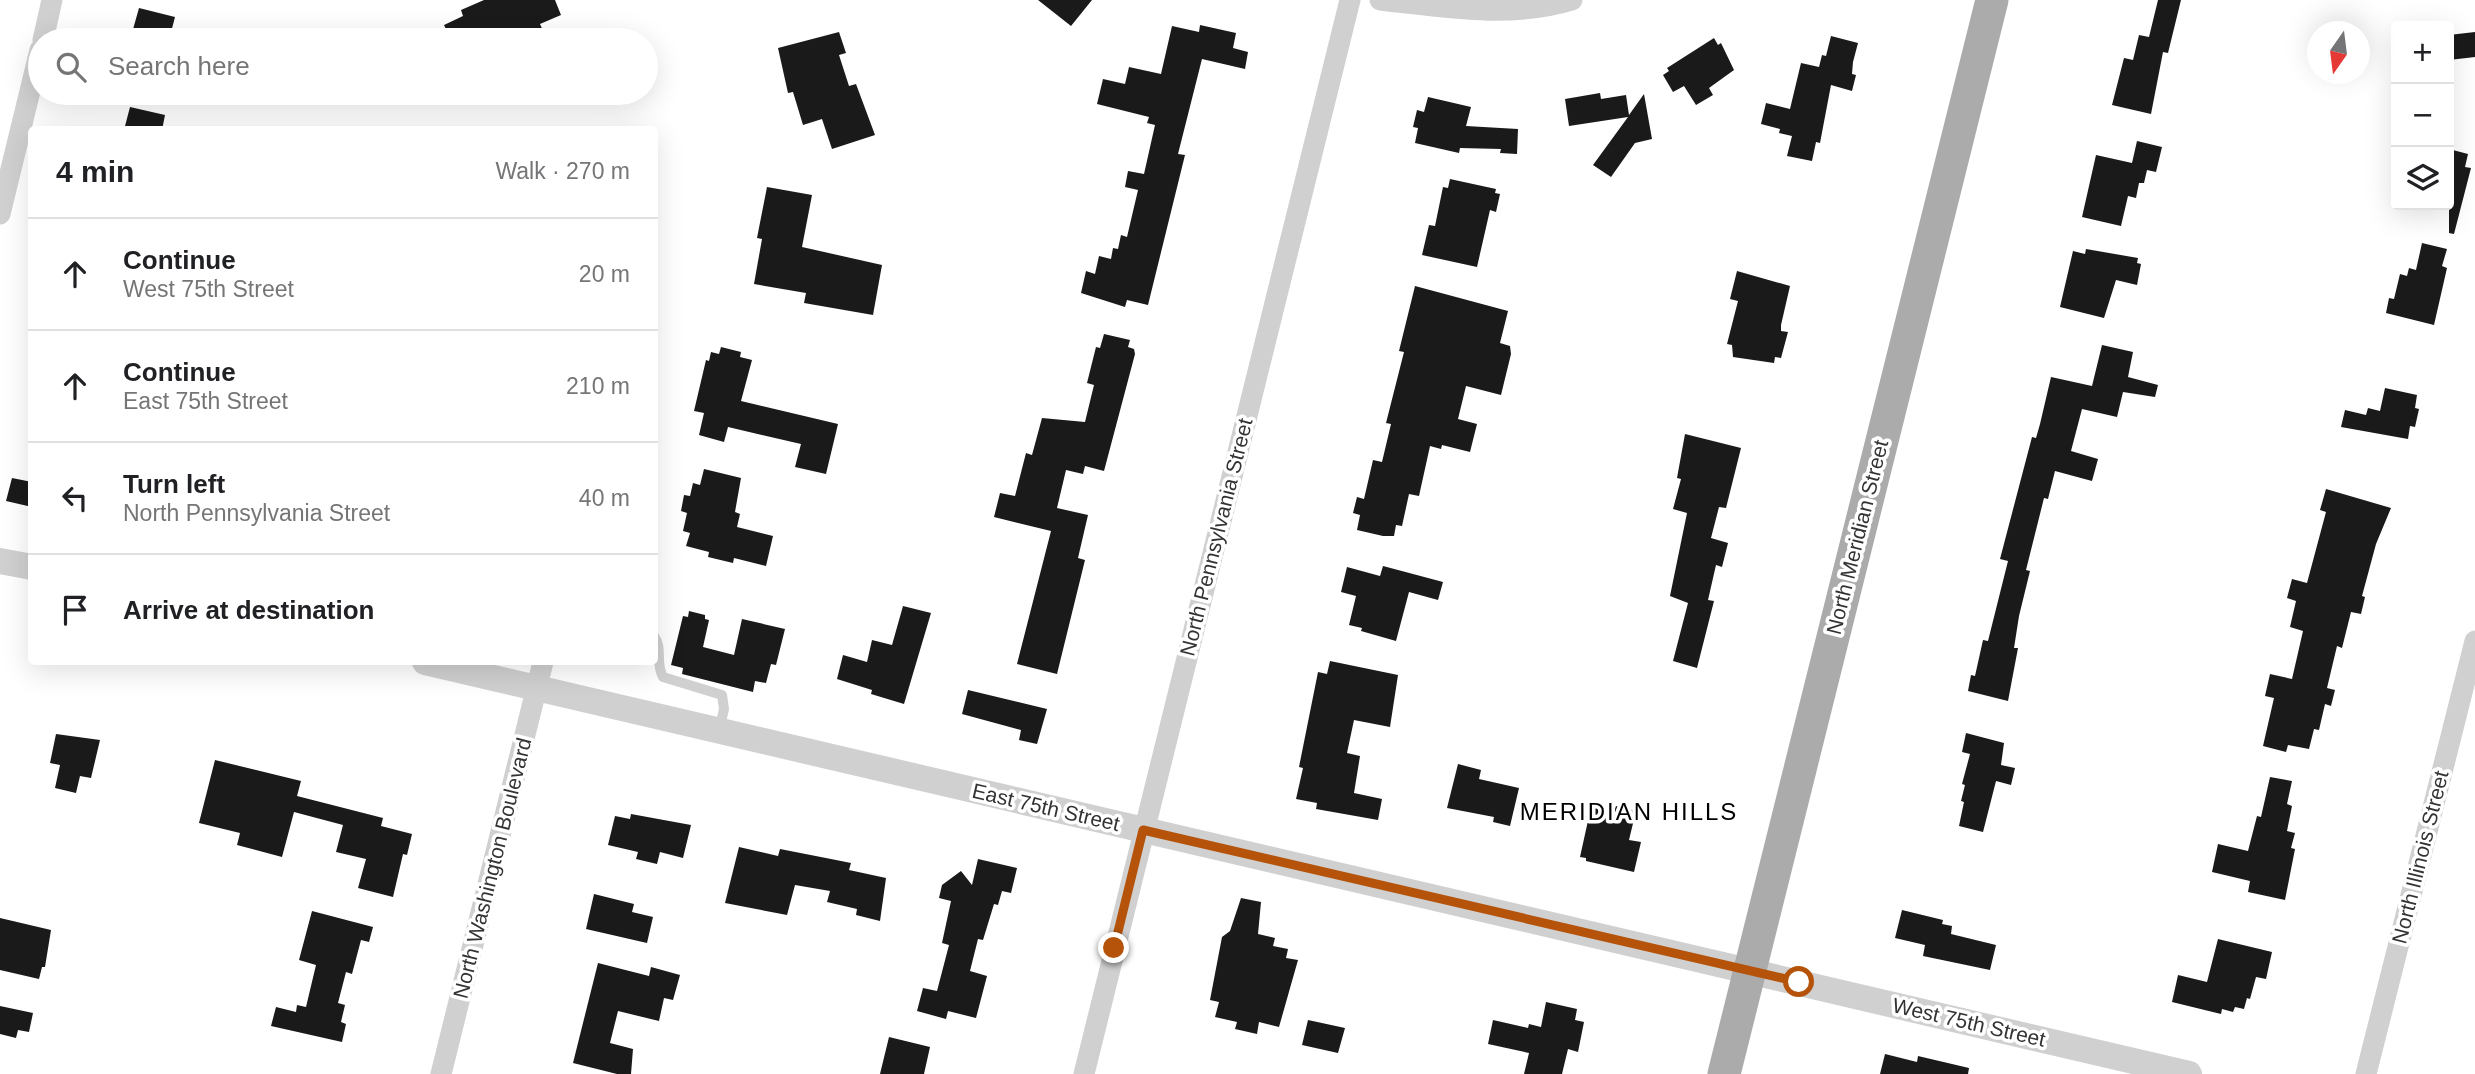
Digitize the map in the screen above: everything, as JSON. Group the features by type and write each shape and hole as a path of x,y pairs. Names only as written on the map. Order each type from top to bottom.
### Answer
{"main road":[{"name":"North Meridian Street","path":"1724,1074 1992,0"}],"street":[{"path":"46,28 52,0"},
{"name":"North Pennsylvania Street","path":"1084,1074 1350,0"},
{"path":"1380,0 1494,10 1532,8 1573,0"},
{"path":"0,214 28,99"},
{"path":"0,561 28,566"},
{"name":"North Illinois Street","path":"2366,1074 2475,641"},
{"name":"East 75th Street","path":"438,665 1749,971"},
{"name":"North Washington Boulevard","path":"441,1074 541,665"},
{"name":"West 75th Street","path":"1749,971 2189,1074"}],"lane":[{"path":"658,646 658,668 663,677 722,695 724,709 719,731"}],"building":[{"path":"484,0 555,0 561,15 540,24 542,28 445,28 444,25 463,16 461,10"},
{"path":"1038,0 1092,0 1071,26"},
{"path":"2158,0 2181,0 2168,53 2163,52 2151,114 2112,105 2124,58 2133,60 2139,35 2149,37"},
{"path":"139,8 175,17 172,28 133,28"},
{"path":"1200,25 1236,33 1233,48 1248,52 1245,69 1202,59 1178,154 1185,155 1148,305 1127,300 1125,307 1081,293 1086,271 1095,274 1099,256 1111,259 1113,248 1118,249 1121,235 1127,237 1138,190 1125,187 1128,171 1144,174 1155,125 1147,123 1149,117 1097,104 1103,79 1125,84 1129,67 1161,74 1172,26 1199,32"},
{"path":"839,32 846,53 839,55 849,86 856,84 875,135 832,149 822,119 803,125 793,92 788,93 778,48"},
{"path":"2475,32 2475,57 2454,59 2454,34"},
{"path":"1831,36 1858,43 1853,62 1852,74 1856,75 1852,91 1831,85 1820,143 1816,142 1812,161 1787,156 1792,136 1779,133 1780,129 1761,124 1766,103 1790,109 1801,63 1819,67 1822,55 1826,56"},
{"path":"1714,38 1718,45 1721,43 1734,70 1709,88 1713,95 1696,105 1684,86 1673,92 1663,75 1669,71 1667,68"},
{"path":"1600,93 1601,99 1626,95 1629,115 1644,94 1652,139 1635,143 1611,177 1593,165 1628,117 1569,126 1565,99"},
{"path":"1428,97 1471,107 1466,126 1518,129 1517,154 1500,153 1501,149 1460,148 1459,153 1415,143 1418,128 1413,127 1417,110 1424,112"},
{"path":"130,107 165,115 163,126 125,126"},
{"path":"2137,141 2162,147 2156,172 2147,170 2144,183 2139,183 2136,198 2128,196 2121,226 2082,217 2096,155 2132,163"},
{"path":"2454,150 2468,154 2465,167 2471,168 2454,234 2449,233 2449,210 2454,210"},
{"path":"1450,179 1496,189 1495,193 1500,194 1496,212 1490,210 1477,267 1422,255 1429,225 1435,226 1443,187 1448,188"},
{"path":"767,187 812,195 802,247 882,265 873,315 804,303 806,293 754,284 762,239 757,238"},
{"path":"2422,243 2447,249 2442,266 2447,268 2434,325 2386,313 2389,298 2394,299 2400,274 2407,276 2409,268 2416,270"},
{"path":"2086,249 2138,258 2137,263 2141,264 2137,285 2116,280 2104,318 2060,307 2073,251 2085,254"},
{"path":"1737,271 1790,286 1781,325 1781,331 1788,332 1781,358 1775,357 1774,363 1733,357 1732,345 1727,344 1738,301 1730,299"},
{"path":"1415,286 1508,311 1500,343 1510,346 1511,354 1501,395 1466,386 1458,419 1477,424 1470,452 1442,445 1441,449 1430,446 1419,496 1409,494 1402,526 1396,525 1394,536 1383,536 1357,530 1360,515 1353,513 1357,497 1364,499 1373,460 1382,462 1391,424 1386,423 1404,352 1399,351"},
{"path":"1104,334 1130,340 1128,347 1134,349 1135,354 1104,471 1085,466 1083,474 1066,470 1057,508 1088,515 1078,558 1085,560 1057,674 1017,664 1051,531 994,517 1000,493 1015,496 1026,453 1032,455 1042,418 1085,422 1094,385 1087,383 1096,347 1100,348"},
{"path":"2102,345 2133,352 2128,377 2158,385 2155,397 2123,392 2117,417 2082,409 2071,451 2098,459 2092,481 2055,471 2048,499 2044,498 2026,570 2030,571 2019,616 2014,648 2018,648 2008,701 1968,691 1971,675 1975,676 1983,640 1988,641 2008,561 2000,559 2032,437 2036,438 2051,377 2092,386"},
{"path":"721,347 741,352 740,357 752,360 741,401 838,424 826,474 795,467 801,444 728,427 724,442 699,435 704,413 694,411 706,360 709,361 711,352 719,354"},
{"path":"2385,388 2417,395 2415,408 2419,409 2415,427 2410,426 2408,439 2341,427 2345,410 2366,415 2368,408 2380,411"},
{"path":"1685,434 1741,448 1726,508 1719,507 1711,538 1728,543 1722,567 1716,565 1708,600 1714,601 1697,668 1673,661 1688,603 1670,596 1687,513 1673,509 1681,479 1677,478"},
{"path":"704,469 741,478 735,512 740,514 737,527 773,536 766,566 734,558 733,563 708,557 709,552 686,546 690,533 683,531 687,513 681,511 684,495 690,496 693,483 700,485"},
{"path":"12,478 28,481 28,506 6,501"},
{"path":"2326,489 2391,508 2376,544 2362,596 2365,597 2361,614 2351,612 2342,648 2337,646 2327,688 2335,690 2331,706 2325,704 2319,730 2314,729 2309,749 2288,745 2286,752 2263,746 2274,698 2265,696 2270,674 2292,679 2303,631 2290,627 2296,601 2287,598 2292,579 2307,583 2326,512 2320,510"},
{"path":"1383,566 1443,582 1438,600 1409,592 1396,641 1349,625 1356,596 1341,592 1347,567 1380,576"},
{"path":"903,606 931,613 904,704 871,694 872,690 837,679 843,655 867,662 872,640 892,645"},
{"path":"689,611 705,615 705,619 709,620 703,647 734,655 742,619 785,629 776,665 771,664 766,683 755,681 753,692 682,674 683,668 671,665 683,616 688,617"},
{"path":"1330,661 1398,675 1390,727 1354,720 1347,753 1360,756 1354,793 1382,799 1378,820 1316,809 1317,803 1296,799 1303,768 1299,767 1318,672 1327,674"},
{"path":"968,690 1047,709 1037,744 1019,740 1021,730 962,714"},
{"path":"1966,733 2004,743 2001,765 2015,768 2011,785 1996,781 1983,832 1959,826 1964,802 1961,801 1965,785 1962,784 1970,754 1962,752"},
{"path":"56,734 100,740 91,778 80,776 76,793 55,788 60,765 50,763"},
{"path":"215,760 301,781 297,796 383,818 381,826 412,834 407,855 403,854 393,897 358,888 366,859 336,852 343,825 294,812 282,857 237,845 240,833 199,823"},
{"path":"1458,764 1481,770 1479,779 1519,788 1510,826 1493,822 1494,817 1447,808"},
{"path":"2270,777 2292,781 2287,804 2292,806 2287,831 2295,833 2291,848 2295,849 2285,900 2248,892 2250,881 2212,872 2218,844 2248,851 2257,816 2261,817"},
{"path":"1616,806 1636,811 1629,840 1641,842 1634,872 1586,861 1586,858 1580,857 1591,807 1614,812"},
{"path":"631,814 691,825 683,858 660,852 657,864 636,859 638,852 608,845 615,816 630,819"},
{"path":"739,847 778,856 780,849 851,863 849,870 886,878 880,921 856,915 857,909 827,902 830,891 795,885 787,915 725,903"},
{"path":"978,859 1017,868 1011,893 1002,891 998,905 994,904 983,940 978,939 970,971 987,976 976,1018 948,1011 946,1019 917,1011 923,988 937,991 949,945 942,943 951,901 939,898 942,885 961,871 972,885"},
{"path":"594,894 634,904 632,912 653,917 647,943 586,929"},
{"path":"1241,898 1261,902 1258,934 1275,938 1273,946 1288,949 1286,958 1298,960 1279,1027 1259,1022 1257,1034 1235,1029 1237,1022 1215,1017 1219,1002 1210,1000 1222,937 1230,931"},
{"path":"1902,910 1943,920 1942,924 1952,926 1951,934 1996,945 1990,970 1923,956 1925,945 1895,938"},
{"path":"312,911 373,927 369,942 361,940 352,974 346,972 338,1003 345,1005 341,1022 346,1024 342,1042 271,1026 276,1007 296,1012 297,1005 306,1007 316,965 299,960"},
{"path":"0,918 51,930 45,967 42,967 39,979 0,970"},
{"path":"2218,939 2272,952 2266,979 2256,977 2250,999 2247,998 2244,1009 2235,1007 2233,1012 2222,1009 2221,1014 2172,1002 2178,975 2207,982"},
{"path":"598,963 649,976 651,967 680,975 673,1000 664,998 659,1021 618,1011 610,1043 633,1049 631,1074 617,1074 573,1063"},
{"path":"1546,1002 1577,1009 1575,1020 1584,1022 1578,1052 1568,1049 1562,1074 1524,1074 1529,1053 1488,1044 1493,1020 1528,1028 1529,1024 1541,1027"},
{"path":"0,1006 33,1013 29,1032 18,1030 16,1038 0,1034"},
{"path":"1308,1020 1345,1028 1338,1053 1302,1045"},
{"path":"889,1037 930,1047 924,1074 880,1074"},
{"path":"1885,1054 1917,1062 1918,1056 1969,1068 1968,1074 1880,1074"}],"district":[{"name":"MERIDIAN HILLS","path":"1629,811"}],"route":[{"path":"1114,948 1143,830 1799,982"}]}
